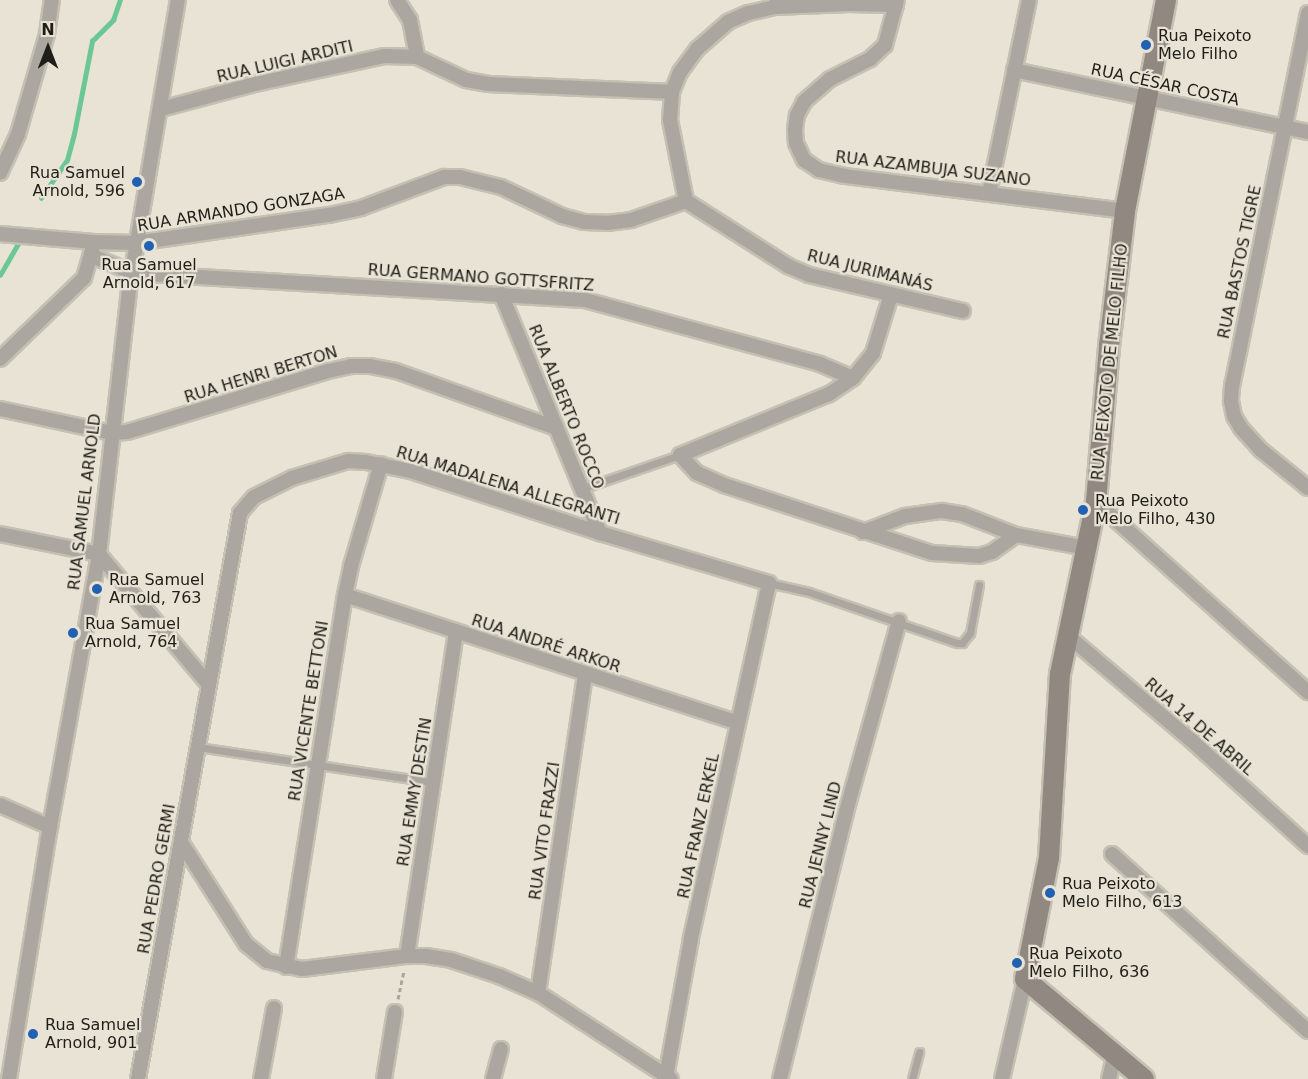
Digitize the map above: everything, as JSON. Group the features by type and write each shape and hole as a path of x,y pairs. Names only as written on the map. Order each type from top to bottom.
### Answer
{"street":[{"path":"0,173 18,134 47,34 52,0"},
{"name":"RUA SAMUEL ARNOLD","path":"9,1079 50,828 99,555 136,243 161,109 178,0"},
{"path":"397,0 410,20 417,57 466,80 489,84 672,92"},
{"path":"989,193 1029,0"},
{"name":"RUA PEIXOTO DE MELO FILHO","path":"1002,1079 1049,858 1054,814 1056,716 1066,635 1096,502 1109,346 1125,211 1166,0"},
{"path":"686,201 670,120 672,92 680,72 697,49 728,22 776,3 896,3"},
{"name":"RUA AZAMBUJA SUZANO","path":"896,3 885,45 870,59 830,79 804,102 797,115 795,130 796,143 804,160 819,170 845,176 1125,211"},
{"name":"RUA BASTOS TIGRE","path":"1308,13 1232,385 1231,400 1234,416 1241,428 1261,450 1308,488"},
{"name":"RUA LUIGI ARDITI","path":"161,109 255,84 385,56 417,57"},
{"name":"RUA CÉSAR COSTA","path":"1014,70 1308,132"},
{"name":"RUA ARMANDO GONZAGA","path":"0,234 136,243 329,215 361,208 444,177 479,180 501,187 562,216 584,222 608,223 632,219 686,201"},
{"name":"RUA JURIMANÁS","path":"686,201 788,266 809,275 963,311"},
{"path":"0,359 84,278 92,256 94,242"},
{"name":"RUA GERMANO GOTTSFRITZ","path":"92,256 132,272 585,300 820,364 853,378"},
{"name":"RUA ALBERTO ROCCO","path":"501,294 600,532"},
{"path":"891,296 873,353 853,378 829,394 680,454 697,473 708,478 863,532 932,553 980,556 992,552 1016,535"},
{"name":"RUA HENRI BERTON","path":"112,433 127,432 351,366 396,371 556,428"},
{"path":"0,409 112,433"},
{"name":"RUA MADALENA ALLEGRANTI","path":"208,684 235,532 244,506 254,497 283,483 319,468 348,461 381,464 450,483 600,532 770,583"},
{"name":"RUA VICENTE BETTONI","path":"286,967 345,595 351,566 381,464"},
{"path":"1096,502 1308,692"},
{"path":"863,532 905,516 942,511 962,514 1016,535 1086,548"},
{"path":"0,534 99,555 208,684"},
{"name":"RUA FRANZ ERKEL","path":"668,1078 691,939 770,583"},
{"name":"RUA ANDRÉ ARKOR","path":"345,595 738,723"},
{"name":"RUA JENNY LIND","path":"780,1079 846,812 899,621"},
{"name":"RUA EMMY DESTIN","path":"407,956 456,633"},
{"name":"RUA 14 DE ABRIL","path":"1066,635 1191,740 1308,846"},
{"name":"RUA VITO FRAZZI","path":"538,993 585,674"},
{"name":"RUA PEDRO GERMI","path":"138,1079 208,684"},
{"path":"0,805 50,828"},
{"path":"181,843 246,945 267,961 286,967 338,966 407,956 451,960 500,976 538,993 668,1078"},
{"path":"1112,854 1308,1031"},
{"path":"1025,979 1115,1052 1144,1079"},
{"path":"261,1079 274,1008"},
{"path":"384,1079 395,1012"},
{"path":"493,1079 501,1049"},
{"path":"1109,1079 1115,1052"}],"lane":[{"path":"581,489 680,454"},
{"path":"770,583 809,592 899,621 950,642 962,643 970,633 979,585"},
{"path":"197,747 433,782"},
{"path":"912,1079 919,1052"}],"path":[{"path":"395,1012 407,956"}],"waterway":[{"path":"41,198 67,160 92,41 113,20 120,0"},
{"path":"0,275 19,242"}],"place":[{"name":"Rua Peixoto Melo Filho","path":"1146,45"},
{"name":"Rua Samuel Arnold, 596","path":"137,182"},
{"name":"Rua Samuel Arnold, 617","path":"149,246"},
{"name":"Rua Peixoto Melo Filho, 430","path":"1083,510"},
{"name":"Rua Samuel Arnold, 763","path":"97,589"},
{"name":"Rua Samuel Arnold, 764","path":"73,633"},
{"name":"Rua Peixoto Melo Filho, 613","path":"1050,893"},
{"name":"Rua Peixoto Melo Filho, 636","path":"1017,963"},
{"name":"Rua Samuel Arnold, 901","path":"33,1034"}]}
